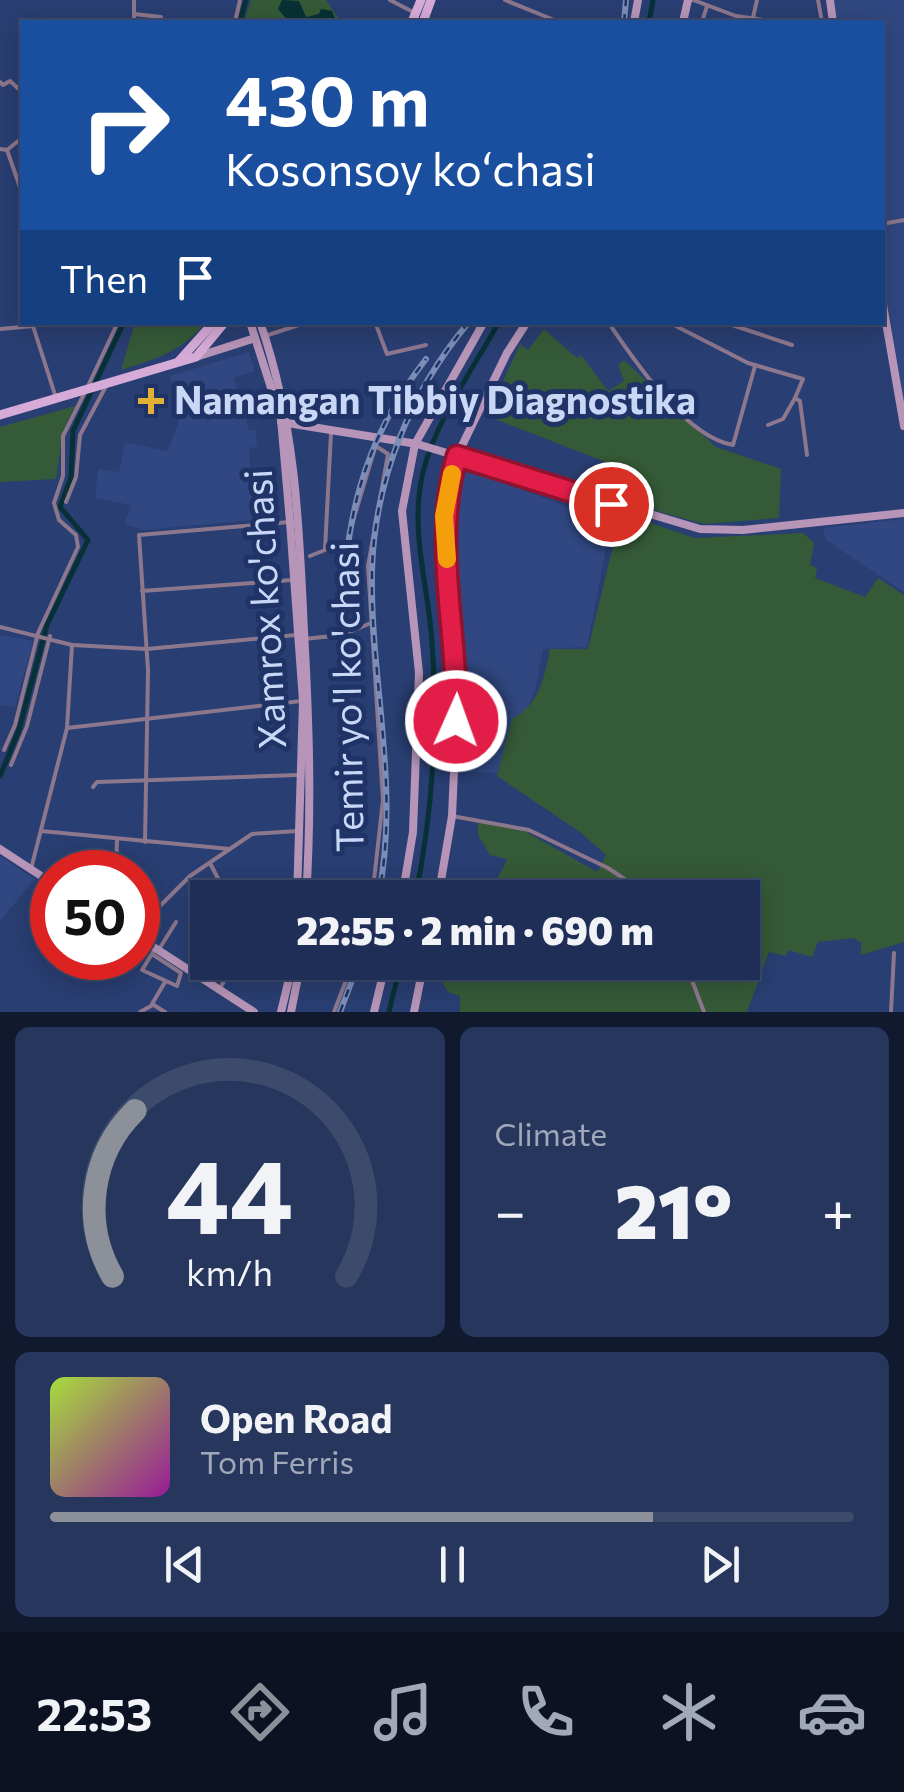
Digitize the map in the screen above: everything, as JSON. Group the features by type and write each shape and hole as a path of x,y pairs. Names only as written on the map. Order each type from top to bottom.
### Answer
{"main road":[{"path":"417,20 421,0"},
{"path":"417,20 431,0"},
{"path":"885,316 904,426"},
{"path":"174,365 211,325"},
{"path":"196,357 223,325"},
{"path":"252,325 260,337"},
{"path":"260,325 285,422 295,522 301,638 312,731 305,815 306,880"},
{"path":"405,880 414,832 419,672 402,511 416,444 482,325"},
{"path":"441,880 452,816 458,681 444,516 457,456 507,352 525,325"},
{"path":"0,415 260,337"},
{"path":"285,422 416,444 700,529 743,530 904,513"},
{"name":"Xamrox ko'chasi","path":"298,880 300,831 305,815 301,638"},
{"path":"0,849 30,868"},
{"path":"160,954 253,1012"},
{"path":"281,1012 289,980"},
{"path":"291,1012 297,980"},
{"path":"374,1012 382,980"},
{"path":"414,1012 420,980"}],"street":[{"path":"134,0 134,20"},
{"path":"390,0 417,20"},
{"path":"505,0 554,20"},
{"path":"695,1 753,20 757,0"},
{"path":"703,20 707,6"},
{"path":"134,14 160,17"},
{"path":"0,82 4,85 10,80 20,90"},
{"path":"3,150 20,188"},
{"path":"4,750 15,726 39,634 78,546 54,503 63,476 63,436 89,389 116,325"},
{"path":"260,337 298,325"},
{"path":"376,325 386,354 426,344"},
{"path":"610,325 652,383 693,424 724,443 733,444 755,366"},
{"path":"674,325 755,366 803,380 783,419 768,425"},
{"path":"732,325 792,345"},
{"path":"0,329 33,326 56,398"},
{"path":"66,502 76,477 80,435 105,384"},
{"path":"795,398 800,401 807,455"},
{"path":"310,556 325,550 332,428"},
{"path":"341,656 350,531 376,440"},
{"name":"Temir yo'l ko'chasi","path":"374,880 382,800 368,554 388,454 376,440"},
{"path":"145,842 149,721 138,542 144,532 295,522"},
{"path":"142,591 298,579"},
{"path":"0,627 49,636 72,645 147,649 342,634 372,623"},
{"path":"11,765 27,726 49,636"},
{"path":"36,850 67,728 72,645"},
{"path":"67,728 303,701"},
{"path":"93,787 97,782 302,774"},
{"path":"452,816 528,830 626,880"},
{"path":"41,831 230,850"},
{"path":"160,904 178,886 258,831 300,831"},
{"path":"117,838 117,850"},
{"path":"210,863 219,880"},
{"path":"160,944 176,922"},
{"path":"891,1012 894,954"},
{"path":"160,955 182,975 176,986 160,979"},
{"path":"219,990 225,980"},
{"path":"334,1012 346,980"},
{"path":"692,980 704,1012"},
{"path":"140,1012 152,1004 166,982"},
{"path":"152,1004 166,1012"}],"shaded area":[{"path":"282,0 299,1 306,17 319,14 321,9 332,11 336,20 287,20 278,9"},
{"path":"834,0 904,0 904,409 885,296 885,20 838,20"},
{"path":"249,352 255,371 234,378 249,430 256,430 257,447 249,448 251,478 260,479 262,491 273,490 274,495 252,497 252,520 143,530 124,524 131,505 95,498 98,469 119,472 125,443 168,451 181,416 170,376"},
{"path":"461,467 611,523 587,647 543,649 535,691 497,773 461,772 464,689 451,532"},
{"path":"904,519 904,592 826,540 823,528"},
{"path":"0,635 33,641 15,707 0,705"},
{"path":"0,856 30,876 30,885 0,921"}],"green space":[{"path":"251,0 326,0 339,19 307,20 245,20"},
{"path":"134,325 203,325 177,348 121,370"},
{"path":"544,329 577,358 581,355 608,391 624,381 618,365 624,360 716,447 781,469 779,518 704,524 624,502 634,473 487,416 520,344 528,350"},
{"path":"75,406 63,431 56,479 0,482 0,427"},
{"path":"621,513 695,538 803,533 814,543 810,565 817,568 815,578 865,597 878,578 904,595 904,942 861,955 861,942 853,938 818,942 812,957 788,950 786,956 769,952 760,977 760,880 497,880 507,859 490,855 478,835 478,820 525,831 597,872 606,855 580,832 497,776 512,719 535,698 550,649 588,649"},
{"path":"441,980 759,980 747,1012 460,1012 460,996 448,992"}],"waterway":[{"path":"241,20 246,0"},
{"path":"649,20 653,0"},
{"path":"0,776 19,730 47,625 88,540 60,507 71,477 73,431 123,325"},
{"path":"418,880 434,731 431,631 418,532 419,492 437,433 497,325"},
{"path":"389,1012 397,980"}],"railway":[{"path":"624,20 626,0"},
{"path":"381,880 386,776 373,613 374,538 399,439 429,378 467,325"},
{"path":"341,630 346,555 360,486 386,422 426,359"},
{"path":"340,1012 352,980"}],"slow traffic":[{"path":"447,559 444,516 452,474"}],"place":[{"name":"Namangan Tibbiy Diagnostika","path":"151,401"}],"route":[{"path":"456,721 458,681 444,516 457,456 611,504"}]}
